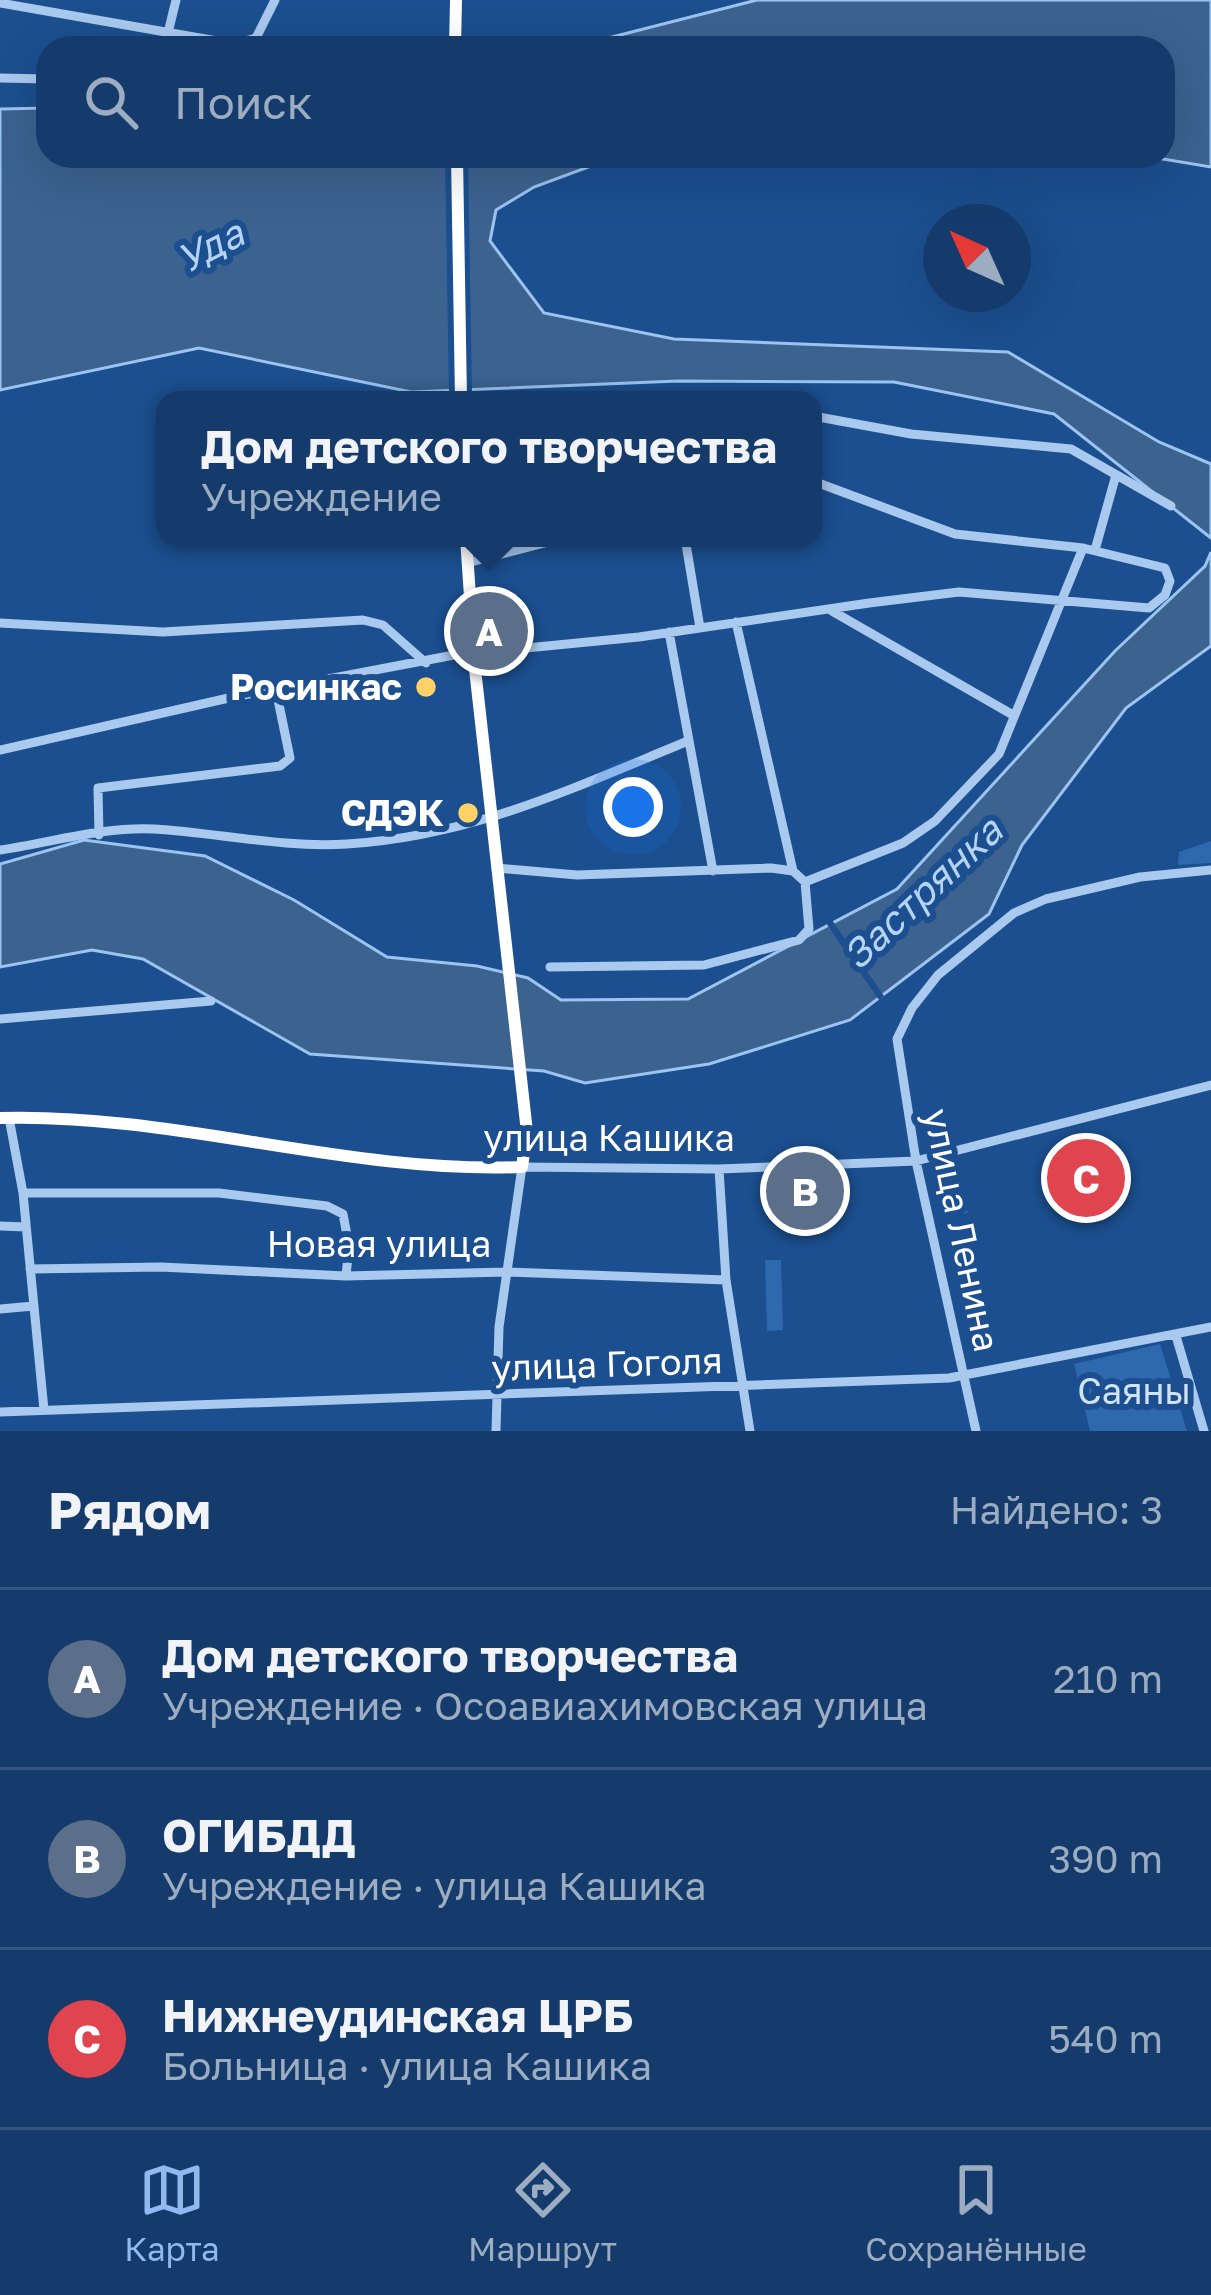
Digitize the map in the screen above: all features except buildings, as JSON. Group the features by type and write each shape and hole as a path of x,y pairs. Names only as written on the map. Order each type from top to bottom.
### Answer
{"highway":[{"path":"455,36 456,0"},
{"path":"457,168 461,391"},
{"path":"466,547 473,653 527,1132 522,1167"},
{"name":"улица Кашика","path":"4,1118 146,1122 405,1162 522,1167"}],"street":[{"path":"171,34 176,0"},
{"path":"257,36 275,0"},
{"path":"0,3 184,36"},
{"path":"0,78 36,79"},
{"path":"822,418 911,434 1071,448 1172,506"},
{"path":"805,881 846,869 935,821 999,754 1060,598 1089,549 1117,475"},
{"path":"0,750 473,653 959,592 1149,608 1165,595 1170,581 1165,568 1089,549 955,534 822,484"},
{"path":"467,563 529,547"},
{"path":"686,547 700,628"},
{"path":"832,611 1013,715"},
{"path":"0,622 164,632 363,620 383,625 426,663"},
{"path":"550,968 704,965 799,940 809,929 805,881 794,871 736,622"},
{"path":"669,632 712,872"},
{"path":"99,836 98,788 280,766 290,758 276,690"},
{"path":"0,850 149,829 346,844 491,821 688,742"},
{"path":"496,868 577,875 794,871"},
{"name":"улица Ленина","path":"976,1431 916,1161 897,1039 912,1008 938,975 1014,913 1046,899 1140,877 1211,870"},
{"path":"0,1019 212,1001"},
{"name":"улица Кашика","path":"522,1167 719,1169 916,1161 1211,1085"},
{"path":"4,1118 23,1193 44,1410"},
{"path":"496,1431 494,1395 506,1272 522,1167"},
{"path":"719,1169 726,1280 750,1431"},
{"path":"23,1193 219,1193 327,1206 343,1214 348,1228 346,1276"},
{"path":"0,1226 26,1227"},
{"name":"Новая улица","path":"30,1269 160,1267 346,1276 506,1272 726,1280"},
{"path":"0,1309 34,1306"},
{"name":"улица Гоголя","path":"0,1412 966,1376 1211,1328"},
{"path":"1176,1336 1204,1431"}],"green space":[{"path":"1211,841 1211,863 1178,865 1179,852"},
{"path":"955,1161 968,1213 945,1217 935,1165"},
{"path":"765,1260 781,1260 783,1330 767,1331"},
{"name":"Саяны","path":"1160,1344 1187,1431 1090,1431 1074,1364"}],"water":[{"path":"757,0 1211,0 1211,167 1175,161 1175,36 616,36"},
{"name":"Уда","path":"36,108 36,168 585,168 534,187 496,210 490,241 544,313 674,339 1008,352 1159,442 1211,464 1211,538 1054,414 894,382 678,381 406,391 199,348 0,390 0,109"},
{"name":"Застрянка","path":"1211,552 1211,646 1126,708 1022,845 989,914 850,1020 709,1064 585,1083 544,1071 310,1054 143,959 92,950 0,967 0,864 84,840 205,856 294,900 387,957 477,966 528,978 561,1000 688,999 897,889 1115,651 1205,566"}],"pier":[{"path":"445,168 468,168 472,391 449,391"},
{"path":"832,920 884,996 879,1000 826,923"}],"place":[{"name":"Дом детского творчества","path":"489,631"},
{"name":"Росинкас","path":"426,687"},
{"name":"СДЭК","path":"468,813"},
{"name":"Нижнеудинская ЦРБ","path":"1086,1178"},
{"name":"ОГИБДД","path":"805,1191"}]}
